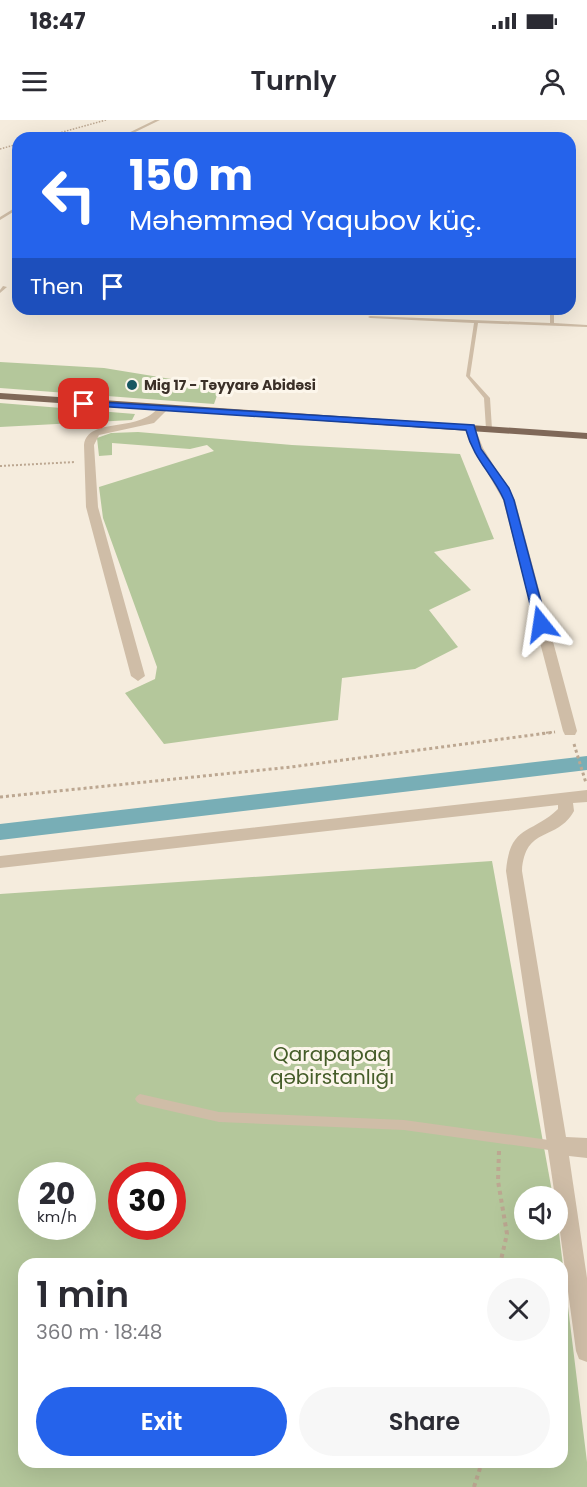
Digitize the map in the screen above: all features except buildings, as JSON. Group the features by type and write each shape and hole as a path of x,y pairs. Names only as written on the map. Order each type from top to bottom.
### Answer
{"main road":[{"path":"0,396 163,409 587,436"}],"street":[{"path":"138,676 92,507 89,445 90,438 95,433 153,421 163,409"},
{"path":"471,428 476,449 504,488 509,500 570,731"},
{"path":"0,861 587,796"},
{"path":"565,798 566,811 558,821 520,841 513,853 587,1351"},
{"path":"558,1146 587,1148"}],"lane":[{"path":"133,132 158,120"},
{"path":"0,292 5,287"},
{"path":"552,315 552,325"},
{"path":"370,317 587,326"},
{"path":"476,322 468,376 472,384 487,398 489,429"},
{"path":"140,1099 219,1117 404,1125 558,1146"}],"path":[{"path":"62,132 106,120"},
{"path":"0,466 89,462"},
{"path":"0,797 291,767 466,742 570,731 587,785"},
{"path":"498,1137 499,1184 508,1234 503,1258"},
{"path":"474,1487 480,1468"}],"green space":[{"path":"0,362 104,368 220,387 214,404 0,388"},
{"path":"0,403 135,414 132,420 0,427"},
{"path":"138,432 292,445 460,454 494,539 434,552 471,590 429,610 458,647 415,669 342,678 338,720 164,744 125,693 155,679 157,667 103,518 99,487 214,451 207,445 190,449 112,443 112,455 99,456 97,438 111,433"},
{"name":"Qarapapaq qəbirstanlığı","path":"492,861 551,1186 514,1186 514,1240 560,1240 562,1258 18,1258 18,1468 568,1468 568,1307 587,1462 587,1487 0,1487 0,894"}],"waterway":[{"path":"0,832 587,763"}],"place":[{"name":"Mig 17 - Təyyarə Abidəsi","path":"132,385"}],"route":[{"path":"84,404 471,428 476,449 504,488 509,500 541,624"}]}
